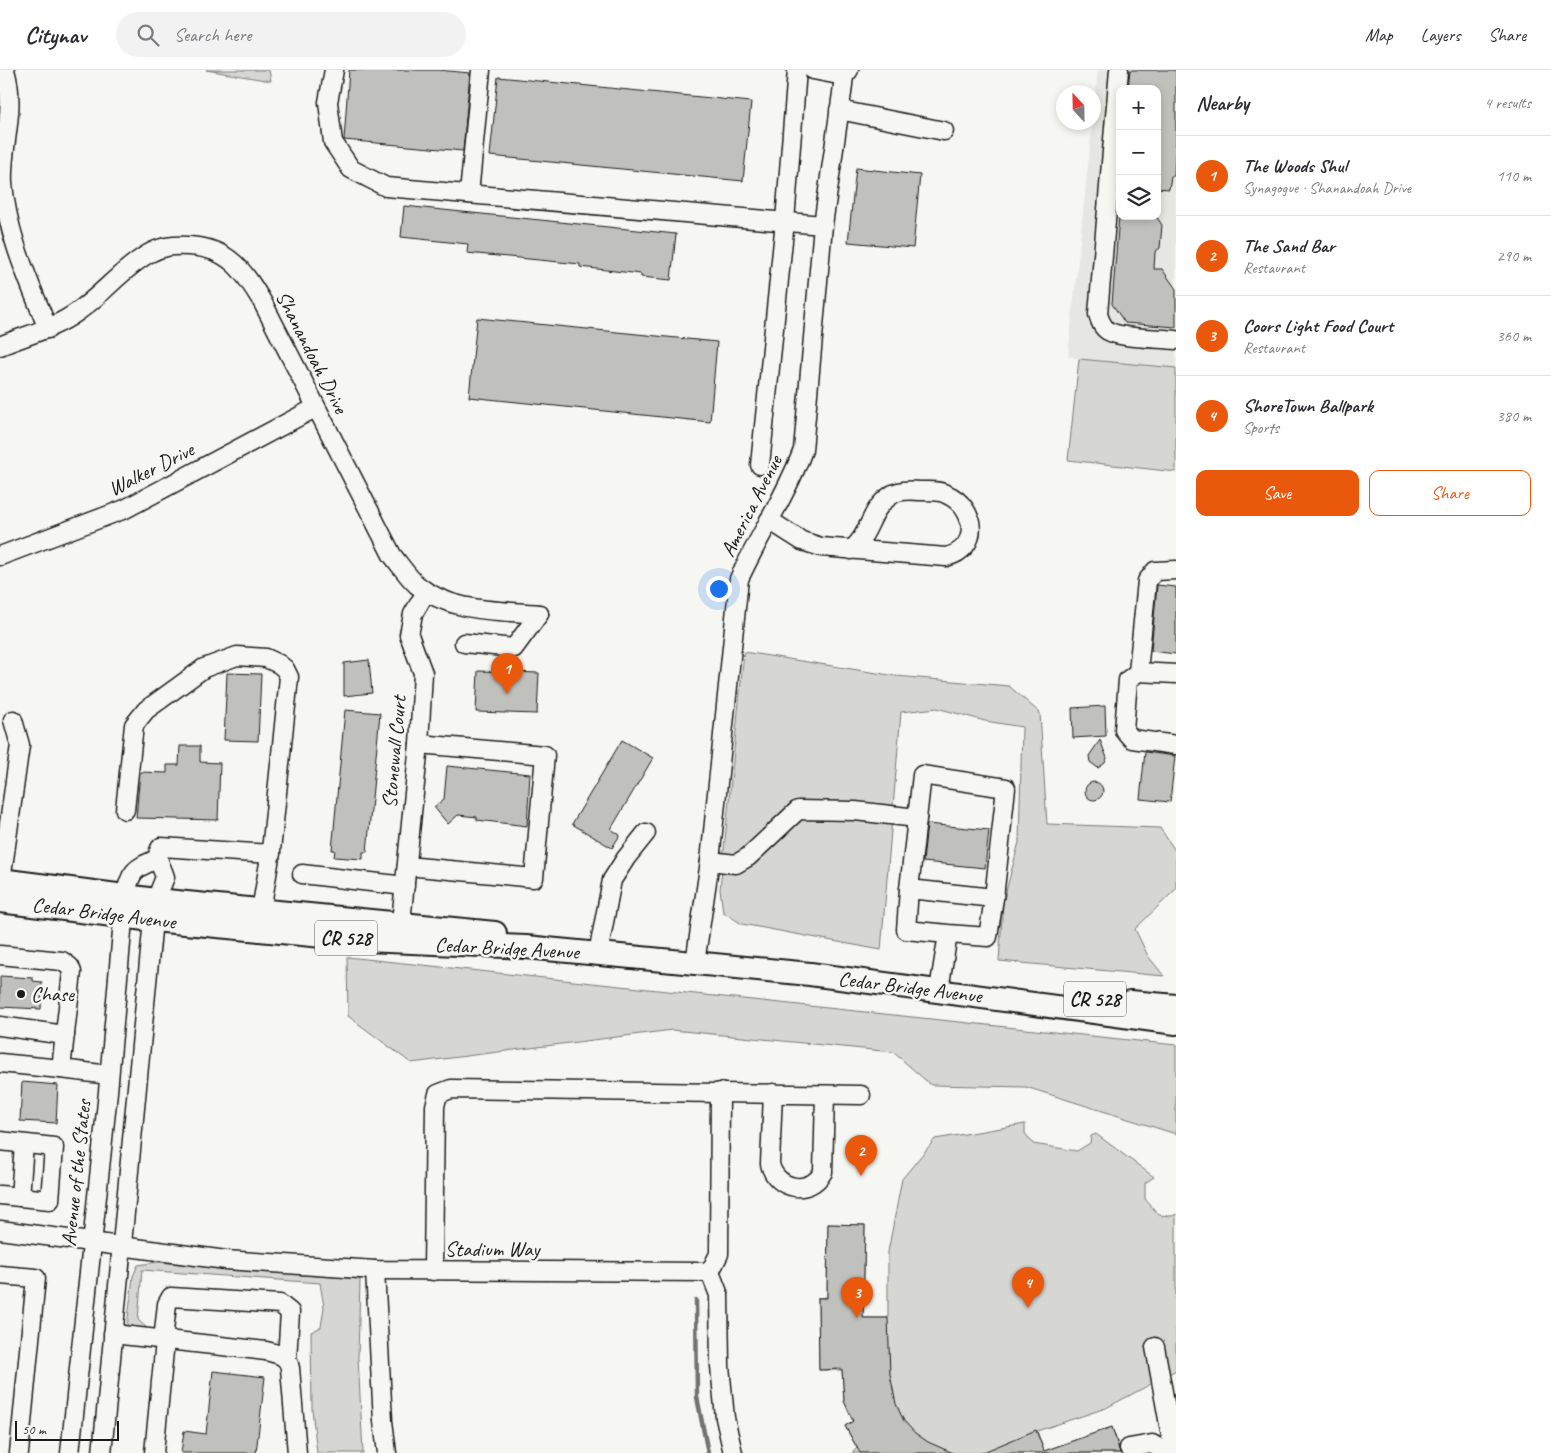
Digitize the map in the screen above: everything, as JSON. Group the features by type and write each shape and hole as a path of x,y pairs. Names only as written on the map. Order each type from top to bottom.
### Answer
{"main road":[{"name":"Cedar Bridge Avenue","path":"0,887 124,907 365,940 570,952 696,963 939,990 1176,1023"},
{"path":"154,910 261,910 401,922 526,936 570,952"},
{"name":"Cedar Bridge Avenue","path":"1014,1000 1095,999 1176,1006"}],"street":[{"path":"5,70 10,86 11,103 3,181 6,209 15,245 48,328"},
{"path":"334,70 328,102 333,142 351,169 386,186 824,225"},
{"path":"469,194 481,70"},
{"path":"760,465 785,221 797,70"},
{"path":"813,70 847,73"},
{"path":"1119,70 1098,314 1100,322 1107,330 1116,334 1176,340"},
{"name":"America Avenue","path":"696,963 710,861 739,579 753,548 793,477 803,450 824,225 839,110 847,73"},
{"path":"839,110 944,131"},
{"name":"Shanandoah Drive","path":"0,346 48,328 77,312 149,254 170,245 204,247 227,256 248,277 263,303 315,408 392,555 416,584 439,600 464,608 539,614 514,648 464,643"},
{"name":"Walker Drive","path":"0,556 125,509 315,408"},
{"path":"769,520 802,541 821,547 850,550 946,557 958,554 966,546 971,528 971,518 961,504 946,493 911,490 892,494 876,506 861,542 850,550"},
{"path":"1138,672 1147,581 1155,571 1176,570"},
{"name":"Stonewall Court","path":"401,922 419,744 423,673 409,635 413,614 426,592"},
{"path":"125,810 134,725 146,710 204,668 237,656 266,658 280,664 289,677 271,854 261,910"},
{"path":"1176,674 1138,672 1128,680 1124,730 1132,739 1176,745"},
{"path":"0,887 20,745 13,720"},
{"path":"407,866 534,878 545,755 419,744"},
{"path":"922,775 1006,788 988,937 906,930 908,889 917,818 922,775"},
{"path":"710,861 736,864 742,861 760,848 771,834 798,810 855,811 917,818"},
{"path":"598,954 612,880 626,858 646,833"},
{"name":"Avenue of the States","path":"70,1453 109,1075 124,907 130,876 137,867 157,859 161,847 271,854"},
{"path":"102,1453 154,910 165,877 157,859"},
{"path":"302,874 405,886"},
{"path":"908,889 994,898"},
{"path":"939,990 948,934"},
{"path":"0,955 62,961 70,967 72,972 61,1069"},
{"path":"0,1026 65,1035"},
{"path":"0,1063 109,1075"},
{"path":"433,1271 435,1106 438,1094 451,1088 862,1096"},
{"path":"720,1092 719,1254 710,1272 719,1294 720,1366 725,1418 733,1453"},
{"path":"773,1093 770,1164 772,1173 781,1183 795,1186 814,1182 823,1172 825,1094"},
{"path":"0,1142 54,1147 50,1200 0,1195"},
{"path":"20,1197 24,1144"},
{"name":"Stadium Way","path":"0,1230 226,1260 375,1270 710,1272"},
{"path":"375,1270 383,1421 387,1453"},
{"path":"0,1275 36,1278 19,1453"},
{"path":"154,1453 166,1304 171,1296 280,1304 290,1312 287,1359 290,1368 297,1453"},
{"path":"113,1334 266,1351 287,1359"},
{"path":"1155,1347 1174,1453"},
{"path":"1129,1448 1152,1444 1168,1453"}],"shaded area":[{"path":"206,70 269,70 271,81"},
{"path":"1098,70 1176,70 1176,368 1079,359 1068,356 1092,130 1101,130 1101,85 1096,85"},
{"path":"1079,359 1176,368 1176,472 1068,460"},
{"path":"744,652 896,676 1009,686 1040,713 1047,824 1160,828 1176,852 1176,889 1135,929 1148,956 1164,976 999,961 1003,903 1019,842 1022,727 985,721 937,708 901,712 881,950 742,924 723,912 720,889"},
{"path":"347,957 1176,1045 1176,1134 1026,1087 931,1085 893,1052 672,1030 411,1063 348,1016"},
{"path":"1025,1124 1025,1133 1033,1144 1077,1151 1090,1143 1091,1136 1096,1134 1154,1177 1145,1183 1145,1199 1159,1215 1173,1216 1176,1214 1176,1370 1169,1374 1164,1346 1148,1348 1153,1383 1106,1408 1037,1431 1044,1451 1112,1427 1121,1453 852,1453 857,1448 845,1426 853,1421 844,1401 842,1370 819,1370 818,1298 827,1297 828,1224 865,1225 863,1318 888,1318 888,1252 902,1179 935,1139"},
{"path":"158,1262 360,1279 358,1358 363,1453 317,1453 312,1409 311,1332 321,1327 324,1307 320,1283 142,1270 138,1320 147,1328 127,1327 133,1276 138,1265"}],"building":[{"path":"349,70 438,70 470,73 463,151 344,140"},
{"path":"1130,70 1176,70 1174,176 1171,176 1169,189 1161,188 1161,85 1128,85"},
{"path":"498,77 751,102 743,181 490,156"},
{"path":"856,168 920,175 913,248 848,242"},
{"path":"404,206 676,234 671,280 641,277 641,274 580,267 580,264 467,253 468,244 401,237"},
{"path":"1119,220 1159,220 1162,225 1160,248 1155,252 1154,269 1162,269 1176,289 1176,327 1125,323 1112,304"},
{"path":"477,318 717,342 710,422 469,397"},
{"path":"1157,585 1176,587 1176,654 1151,651"},
{"path":"369,660 372,693 344,696 344,663"},
{"path":"478,671 539,673 537,714 476,712"},
{"path":"227,673 261,674 258,741 224,740"},
{"path":"1105,706 1106,736 1073,738 1072,708"},
{"path":"345,710 380,713 367,852 363,852 363,859 334,857 335,850 332,850"},
{"path":"622,740 653,758 611,829 620,835 612,848 572,824"},
{"path":"1100,740 1107,758 1105,763 1098,768 1090,762 1089,756"},
{"path":"180,746 200,746 200,762 220,763 218,820 136,818 140,772 167,773 167,765 179,765"},
{"path":"1145,752 1175,756 1170,802 1140,799"},
{"path":"447,766 530,774 527,826 477,820 477,817 458,815 448,824 434,807 444,799"},
{"path":"1090,782 1098,782 1103,787 1101,798 1090,800 1085,795 1085,787"},
{"path":"927,824 989,830 985,868 923,862"},
{"name":"Chase","path":"0,976 33,978 33,981 42,982 41,1009 0,1007"},
{"path":"22,1082 58,1085 56,1123 20,1121"},
{"path":"828,1224 865,1225 863,1318 888,1318 890,1374 896,1404 904,1421 915,1433 928,1442 953,1453 860,1453 845,1426 853,1421 844,1401 842,1369 819,1370 818,1298 827,1298"},
{"path":"213,1371 265,1377 256,1453 181,1453 184,1431 206,1434"},
{"path":"1112,1427 1120,1453 981,1453 1036,1430 1044,1451"}],"waterway":[{"path":"696,1300 697,1397 708,1453"}],"place":[{"name":"The Woods Shul","path":"507,694"},
{"name":"Chase","path":"21,994"},
{"name":"The Sand Bar","path":"861,1176"},
{"name":"ShoreTown Ballpark","path":"1028,1308"},
{"name":"Coors Light Food Court","path":"857,1318"}]}
